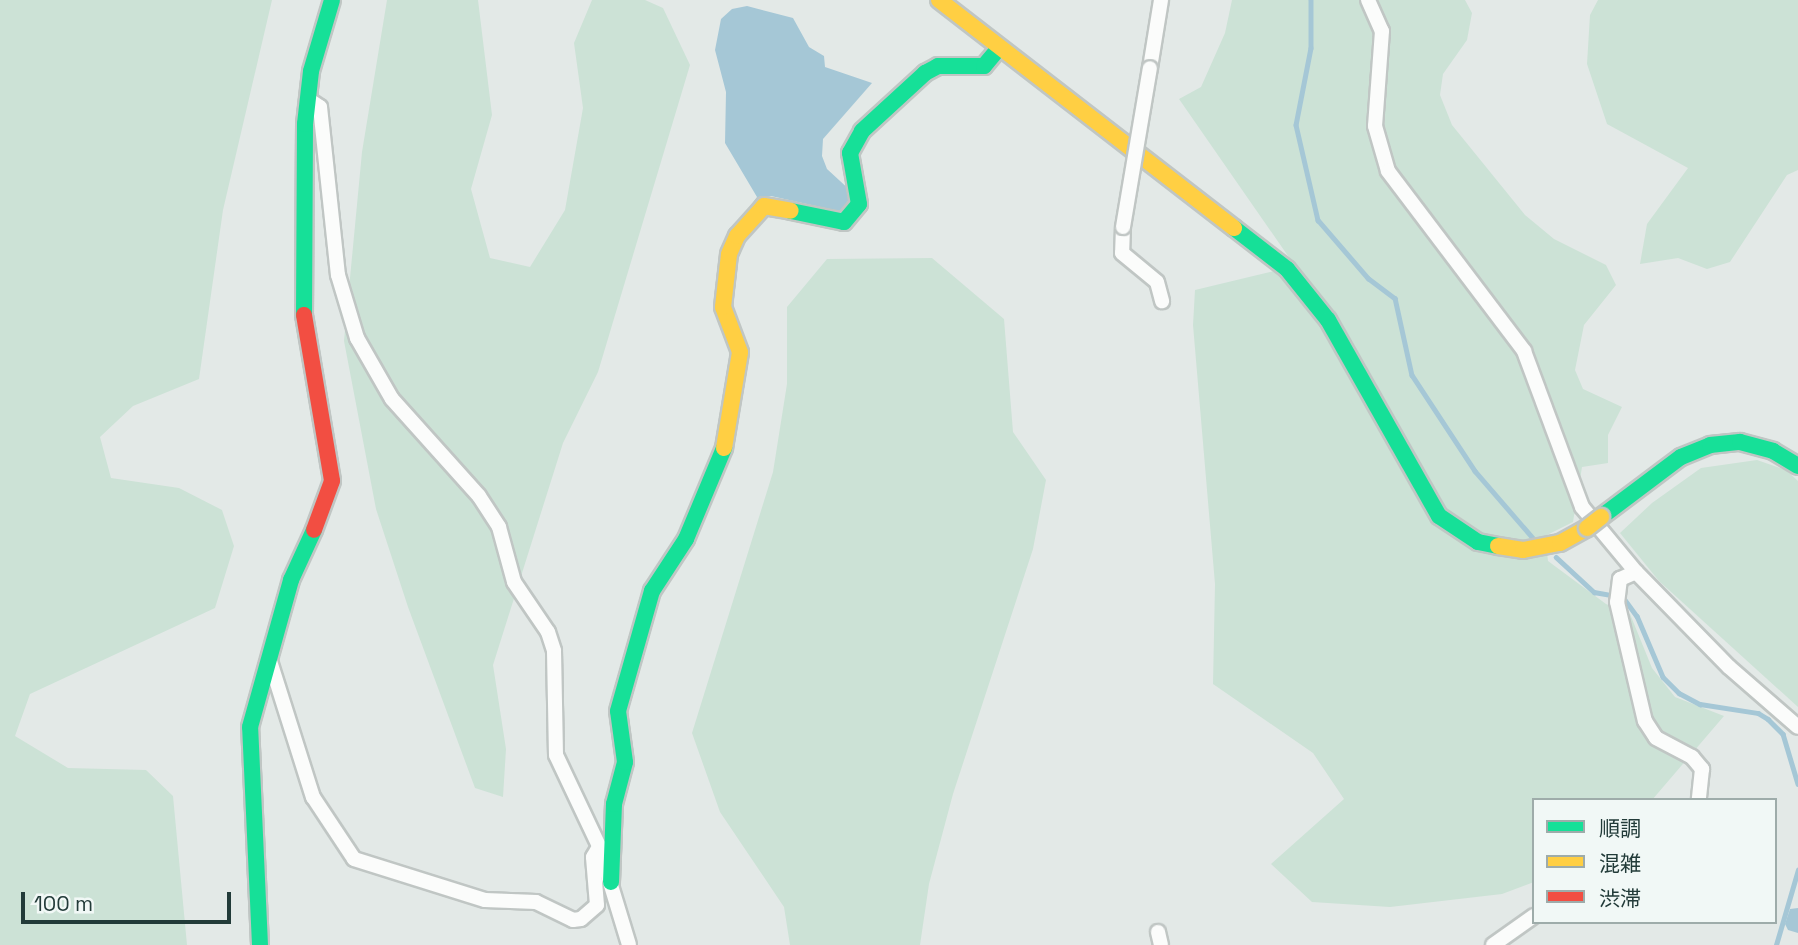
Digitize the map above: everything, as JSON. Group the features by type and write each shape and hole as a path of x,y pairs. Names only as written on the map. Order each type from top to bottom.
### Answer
{"street":[{"path":"260,945 250,727 267,654 291,580 327,502 332,481 302,314 308,99 332,0"},
{"path":"939,0 959,6 999,48 1287,269 1328,320 1439,516 1478,542 1523,550 1560,543 1587,528 1681,457 1710,445 1740,442 1773,451 1798,466"},
{"path":"1161,0 1123,227 1122,253 1157,282 1162,301"},
{"path":"1368,0 1382,32 1375,126 1388,171 1524,351 1582,507 1636,572 1729,667 1798,727"},
{"path":"611,882 614,804 625,762 618,711 652,591 686,539 700,497 721,461 739,376 740,352 723,307 729,254 737,236 764,206 844,222 859,204 850,153 862,131 925,73 938,66 984,66 999,48"},
{"path":"308,99 320,107 338,275 357,338 392,399 479,496 499,527 514,582 548,632 554,651 556,755 599,846 629,945"},
{"path":"1636,572 1620,579 1617,596 1645,721 1656,738 1692,757 1702,769 1699,798"},
{"path":"267,654 313,797 354,859 485,900 536,902 573,920 581,919 597,905 593,857 599,846"},
{"path":"1493,945 1532,917"}],"green space":[{"path":"0,0 272,0 223,210 199,379 133,406 100,437 111,478 179,488 222,510 234,546 215,608 30,694 15,736 68,768 146,770 173,796 187,945 0,945"},
{"path":"387,0 478,0 492,115 471,189 490,258 530,267 565,210 583,108 574,43 592,0 645,0 663,8 690,65 598,372 563,443 493,665 506,749 503,797 475,788 408,607 376,509 344,341 362,152"},
{"path":"1232,0 1465,0 1472,13 1467,40 1443,74 1440,95 1452,125 1525,215 1554,239 1606,265 1616,285 1584,325 1575,370 1583,389 1622,407 1608,435 1608,463 1582,467 1573,522 1545,536 1548,561 1606,604 1630,614 1652,668 1675,697 1724,716 1654,798 1532,798 1532,883 1502,894 1390,907 1312,902 1271,864 1344,799 1313,753 1213,684 1215,584 1193,325 1195,290 1295,266 1179,99 1201,87 1225,33"},
{"path":"1598,0 1798,0 1798,170 1787,175 1730,262 1707,269 1678,258 1640,264 1647,224 1688,168 1607,124 1587,64 1590,15"},
{"path":"932,258 1004,319 1013,432 1046,480 1033,549 953,794 929,884 920,945 790,945 784,907 720,812 692,733 773,472 787,384 787,307 827,259"},
{"path":"1757,460 1786,470 1798,481 1798,707 1659,581 1620,533 1652,503 1701,468"}],"water":[{"path":"747,6 793,18 809,47 824,56 825,67 872,83 823,139 822,156 827,169 852,192 843,212 771,196 764,197 742,217 757,197 725,143 726,92 715,50 721,19 732,9"},
{"path":"1798,908 1798,933 1788,930 1785,924 1790,909"}],"waterway":[{"path":"1311,0 1311,48 1296,125 1318,220 1368,278 1395,298 1412,375 1475,471 1534,539"},
{"path":"1556,557 1594,592 1623,597 1637,616 1663,677 1679,693 1700,704 1758,713 1768,719 1783,734 1798,784"},
{"path":"1776,945 1798,870"}],"traffic: fast":[{"path":"304,315 305,124 311,71 332,0"},
{"path":"791,211 844,222 859,204 850,153 862,131 925,73 938,66 984,66 999,48"},
{"path":"1234,228 1287,269 1328,320 1439,516 1478,542 1498,546"},
{"path":"1601,517 1681,457 1710,445 1740,442 1773,451 1798,466"},
{"path":"611,882 614,804 625,762 618,711 652,591 686,539 724,448"},
{"path":"260,945 250,727 291,580 314,530"}],"traffic: slow":[{"path":"939,0 1234,228"},
{"path":"724,448 740,352 723,307 729,254 737,236 764,206 791,211"},
{"path":"1587,528 1601,517"},
{"path":"1498,546 1523,550 1560,543 1587,528"}],"traffic: jam":[{"path":"304,315 332,481 314,530"}]}
